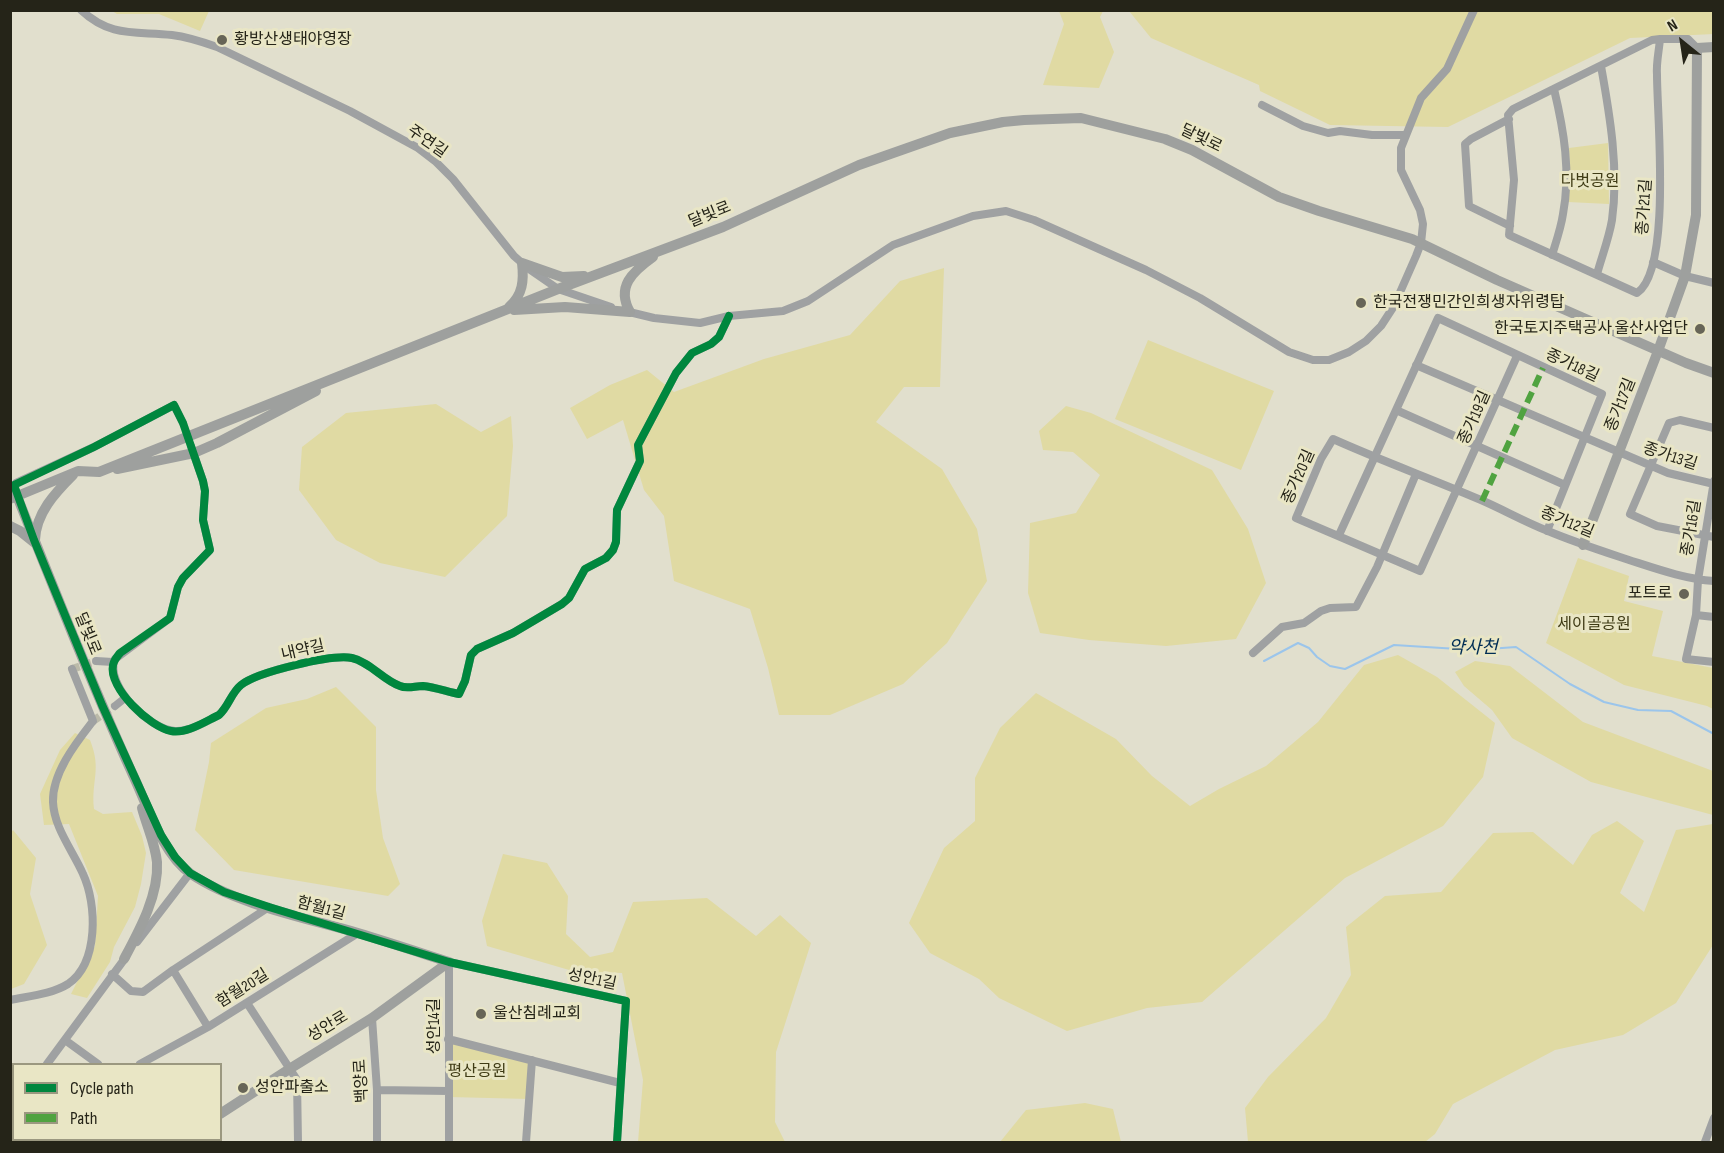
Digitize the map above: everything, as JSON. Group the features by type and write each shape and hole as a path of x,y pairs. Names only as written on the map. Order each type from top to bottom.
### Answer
{"main road":[{"path":"1697,48 1713,47"},
{"name":"종가17길","path":"1583,545 1685,276 1696,214 1697,48"},
{"name":"달빛로","path":"190,873 175,857 161,835 102,705 36,543 14,497 78,471 99,472 558,289 723,227 859,165 930,139 1003,122 1081,118 1165,139 1192,150 1239,177 1289,201 1397,233 1497,280 1713,373"},
{"path":"630,312 624,302 625,284 643,264 664,249"},
{"path":"504,311 517,300 524,279 522,263 562,277 593,276"},
{"path":"504,311 566,307 630,312"},
{"path":"99,472 216,443 294,403 336,377"},
{"path":"10,526 36,543 40,515 52,498 78,471"},
{"path":"124,959 155,887 156,871 153,840 135,779"},
{"name":"함월1길","path":"190,873 224,892 269,908 449,962"},
{"name":"성안로","path":"222,1113 372,1018 449,962"}],"street":[{"name":"주연길","path":"81,10 104,26 121,32 172,35 217,47 350,111 418,148 453,179 514,256 558,289 654,318 700,323 729,316"},
{"path":"729,316 775,312 797,306 893,245 973,216 1006,211 1045,224 1146,270 1200,298 1288,352 1313,360 1329,360 1349,352 1366,341 1381,326 1394,306 1421,243 1422,217 1405,180 1400,158 1401,148 1421,98 1447,69 1474,10"},
{"path":"1508,117 1514,180 1510,226 1469,206 1465,144 1508,117 1513,109 1641,45 1660,39 1688,39 1697,48"},
{"name":"종가21길","path":"1510,226 1509,235 1637,293 1642,290 1653,262 1661,205 1656,73 1660,39"},
{"name":"종가21길","path":"1597,274 1612,219 1614,187 1611,122 1601,66"},
{"path":"1552,255 1563,215 1567,171 1564,131 1554,89"},
{"path":"1262,105 1303,126 1328,133 1340,131 1372,135 1406,135"},
{"path":"1653,262 1685,276 1713,283"},
{"name":"내약길","path":"114,662 112,672 125,698 154,723 173,731 182,731 219,715 233,693 251,678 338,657 353,658 403,688 424,686 459,694 465,681 471,655 477,649 513,633 562,604 569,598 585,569 606,558 613,549 616,542 617,510 640,461 638,445 685,359 719,337 729,316"},
{"name":"종가18길","path":"1376,458 1438,318 1602,394 1547,531"},
{"name":"종가19길","path":"1458,491 1517,356"},
{"path":"1416,365 1584,438"},
{"path":"14,497 16,483 94,447 174,405 183,423"},
{"path":"1396,410 1565,485"},
{"path":"1713,428 1680,420 1669,423 1630,514 1658,526 1713,537"},
{"name":"종가13길","path":"1584,438 1668,473 1713,483"},
{"name":"종가20길","path":"1376,458 1333,440 1321,459 1296,518 1420,570 1458,491"},
{"path":"96,661 114,662 120,653 170,618 178,587 195,564 210,550 204,520 205,491 192,450"},
{"path":"1339,535 1376,458"},
{"name":"종가12길","path":"1376,458 1583,545 1646,566 1698,580 1713,581"},
{"path":"1253,653 1282,627 1304,623 1329,608 1356,607 1366,591 1416,474"},
{"name":"종가16길","path":"1713,483 1698,580 1696,615 1686,659 1713,662"},
{"path":"1696,615 1713,617"},
{"path":"10,1000 48,992 68,984 80,972 90,947 93,921 91,896 84,875 59,826 53,801 54,787 61,770 79,739 93,721 72,669"},
{"path":"115,706 125,698"},
{"path":"48,1063 190,873"},
{"path":"112,975 136,993 143,992 269,908"},
{"name":"함월20길","path":"144,1063 208,1027 358,933"},
{"name":"성안14길","path":"449,962 449,1143"},
{"name":"성안1길","path":"449,962 626,1001 617,1143"},
{"path":"173,970 208,1027"},
{"path":"247,1003 297,1080 298,1143"},
{"name":"백양로","path":"372,1018 377,1089 377,1143"},
{"path":"448,1039 620,1083"},
{"path":"65,1040 96,1063"},
{"path":"526,1143 532,1060"},
{"path":"377,1089 449,1091"},
{"path":"1705,1143 1713,1118"}],"green space":[{"path":"1713,10 1714,34 1630,38 1448,127 1330,125 1260,91 1259,85 1151,38 1129,11"},
{"path":"112,11 209,11 200,31 159,14 117,14"},
{"path":"1059,11 1103,11 1100,17 1114,52 1099,88 1043,85 1064,24"},
{"name":"다벗공원","path":"1608,143 1609,204 1568,202 1569,148"},
{"path":"944,268 940,387 904,387 876,422 942,469 977,529 987,581 947,643 903,684 830,715 779,715 750,609 674,581 664,516 644,490 623,420 587,439 570,408 610,385 647,370 674,392 764,359 850,335 900,281"},
{"path":"1148,340 1274,391 1241,470 1115,419"},
{"path":"436,404 481,432 511,416 513,446 507,516 445,577 380,563 336,540 299,490 302,447 346,413"},
{"path":"1066,406 1091,413 1212,470 1248,529 1266,583 1236,639 1166,646 1089,640 1040,633 1028,593 1030,523 1076,513 1100,475 1073,452 1043,450 1039,431"},
{"name":"세이골공원","path":"1578,558 1629,576 1624,601 1663,611 1652,656 1713,668 1713,709 1624,685 1546,643"},
{"path":"1398,655 1437,677 1495,723 1483,777 1443,826 1345,878 1202,1002 1147,1008 1067,1031 999,998 979,979 930,953 909,923 944,848 975,821 975,778 1000,728 1036,693 1116,739 1152,776 1190,806 1266,766 1318,722 1364,665"},
{"path":"1475,661 1510,666 1583,722 1713,771 1713,815 1591,782 1512,738 1492,710 1464,686 1455,672"},
{"path":"336,687 376,727 376,790 383,838 400,884 388,896 234,870 195,830 211,743 266,708 307,699"},
{"path":"75,733 90,740 93,750 96,767 94,809 103,814 132,812 146,853 135,907 114,947 110,962 87,998 71,994 95,946 98,896 69,824 44,825 40,794 60,750"},
{"path":"1617,821 1644,841 1620,893 1644,912 1676,830 1713,824 1713,945 1676,1003 1623,1035 1555,1050 1453,1104 1435,1134 1425,1142 1248,1142 1245,1108 1268,1077 1326,1018 1351,975 1346,927 1385,896 1441,892 1493,833 1533,832 1573,865 1592,835"},
{"path":"13,830 36,858 30,894 47,945 24,984 11,989 10,834"},
{"path":"503,854 547,863 568,896 566,934 590,957 613,952 633,902 707,898 756,936 780,915 811,943 776,1052 775,1122 785,1142 638,1142 643,1080 622,973 576,972 487,946 482,921"},
{"name":"평산공원","path":"448,1039 532,1060 529,1099 449,1097"},
{"path":"1085,1103 1113,1109 1121,1142 1000,1142 1026,1110"}],"waterway":[{"name":"약사천","path":"1264,661 1298,643 1309,648 1330,666 1345,669 1394,645 1474,650 1516,647 1570,684 1604,702 1638,710 1671,711 1714,734"}],"tunnel":[{"path":"72,669 96,661"},
{"path":"93,721 115,706"}],"marked path":[{"path":"1482,501 1543,368"}],"cycle path":[{"path":"617,1142 626,1001 449,962 269,907 224,892 190,873 175,857 161,835 102,705 34,540 14,485 174,405 183,423 203,481 205,491 203,520 210,550 183,578 178,587 170,618 120,653 113,665 113,674 124,695 142,714 162,728 183,731 219,715 241,685 262,675 312,661 342,657 359,660 388,680 403,687 423,686 459,694 465,681 471,655 477,649 513,633 562,604 569,598 585,569 606,558 613,550 616,542 617,510 640,461 638,445 676,373 692,353 711,344 719,337 729,316"}],"place":[{"name":"황방산생태야영장","path":"222,40"},
{"name":"한국전쟁민간인희생자위령탑","path":"1361,303"},
{"name":"한국토지주택공사 울산사업단","path":"1700,329"},
{"name":"포트로","path":"1684,594"},
{"name":"울산침례교회","path":"481,1014"},
{"name":"성안파출소","path":"243,1088"}]}
